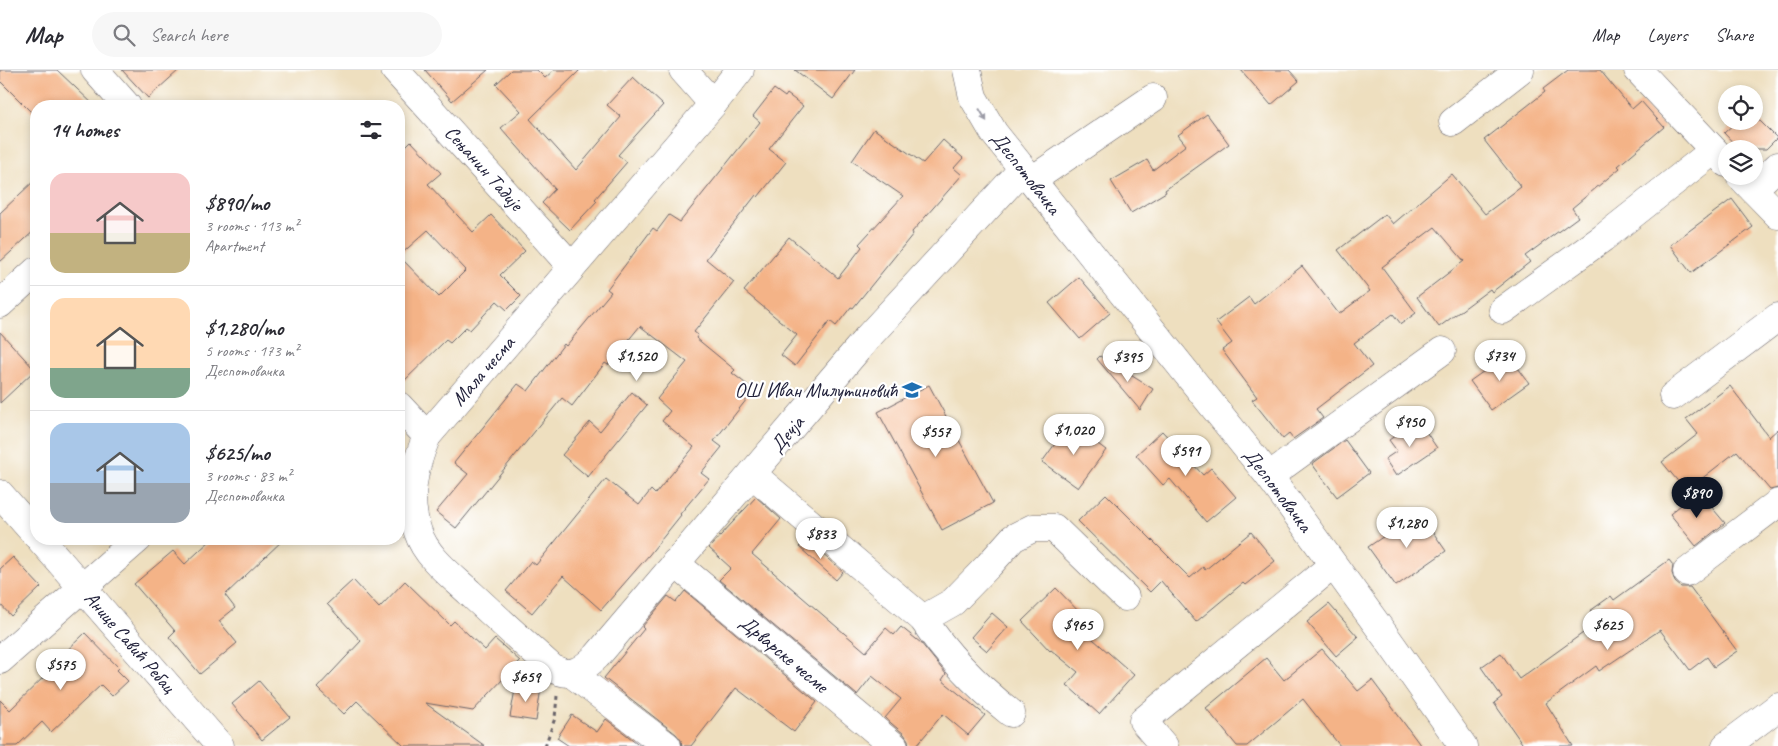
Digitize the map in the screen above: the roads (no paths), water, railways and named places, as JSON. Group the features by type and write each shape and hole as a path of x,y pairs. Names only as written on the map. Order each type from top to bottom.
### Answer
{"street":[{"path":"94,70 122,100"},
{"name":"Сењанин Тадије","path":"395,70 572,267"},
{"path":"683,70 714,104"},
{"name":"Мала чесма","path":"667,746 566,673 552,668 447,571 424,545 418,533 415,520 413,484 416,462 427,436 714,104 740,70"},
{"name":"Деспотовачка","path":"967,70 972,97 982,114 1027,175 1269,476 1463,746"},
{"path":"1453,122 1520,70"},
{"path":"1638,70 1718,155"},
{"name":"Дечја","path":"566,673 582,669 597,656 868,338 1027,175 1153,98"},
{"path":"1503,310 1718,158"},
{"path":"1763,174 1778,166"},
{"path":"1748,185 1778,215"},
{"path":"0,304 30,276"},
{"path":"1673,396 1778,317"},
{"path":"1269,476 1442,351"},
{"path":"405,412 427,436"},
{"path":"752,474 923,619 954,660 983,690 1011,713"},
{"path":"0,494 30,527"},
{"path":"1687,572 1778,503"},
{"path":"923,619 953,602 1013,538 1033,528 1054,528 1125,597"},
{"name":"Анице Савић Ребац","path":"45,545 220,746"},
{"path":"0,660 131,545"},
{"name":"Дрварске чесме","path":"675,563 894,746"},
{"path":"1164,746 1143,721 1334,565"},
{"path":"1726,746 1778,707"}],"place":[{"name":"ОШ Иван Милутиновић","path":"912,390"}]}
